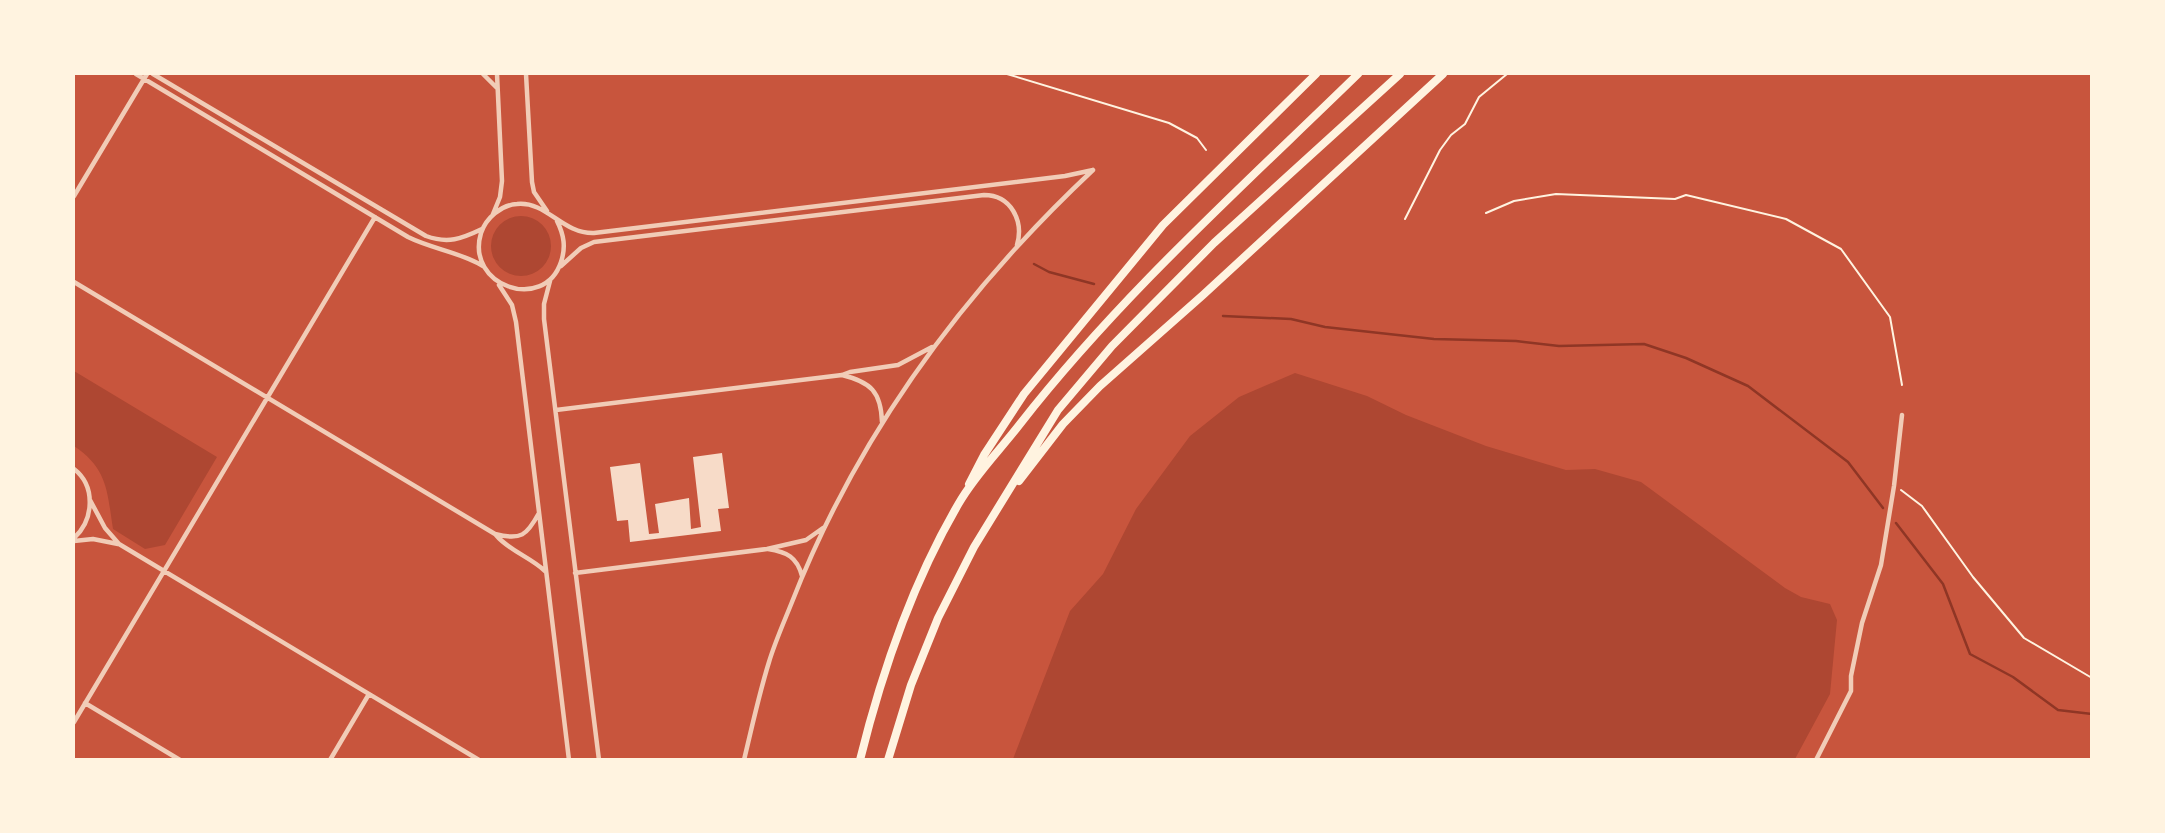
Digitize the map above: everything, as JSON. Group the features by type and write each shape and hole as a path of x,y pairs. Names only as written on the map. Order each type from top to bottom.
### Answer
{"highway":[{"path":"860,760 891,648 923,575 984,455 1024,394 1163,225 1316,74"},
{"path":"959,502 1063,369 1121,306 1358,74"},
{"path":"888,760 911,685 938,618 994,513 1058,410 1112,346 1214,243 1400,74"},
{"path":"994,513 1063,424 1100,386 1443,74"}],"street":[{"path":"136,74 146,76 419,242 469,258 484,267 497,281 512,305 516,322 569,760"},
{"path":"153,74 426,236 448,242 462,239 483,228 499,211 518,204 539,208 557,221 580,232 603,232 1065,176 1093,170 1017,246 934,346 882,422 825,526 802,577 769,661 744,760"},
{"path":"483,74 497,88"},
{"path":"492,217 500,197 502,181 497,74"},
{"path":"526,74 532,182 534,192 550,215"},
{"path":"74,196 146,76"},
{"path":"497,281 518,290 538,287 550,279 560,266 581,248 594,242 985,195 1000,197 1015,213 1020,235 1017,246"},
{"path":"74,722 375,217"},
{"path":"557,221 565,242 560,266"},
{"path":"483,228 479,248 484,267"},
{"path":"550,279 544,312 598,760"},
{"path":"74,282 495,534 519,536 528,531 539,513"},
{"path":"556,410 842,375 898,365 916,358 934,346"},
{"path":"842,375 864,382 874,391 882,422"},
{"path":"1816,760 1851,691 1851,676 1862,623 1881,565 1902,415"},
{"path":"74,469 87,485 90,500 105,528 118,544"},
{"path":"74,539 85,525 90,500"},
{"path":"767,549 806,540 825,526"},
{"path":"495,534 502,542 528,557 546,572"},
{"path":"74,539 93,539 118,544 479,760"},
{"path":"575,573 767,549 783,551 792,556 802,577"},
{"path":"330,760 369,694"},
{"path":"85,703 180,760"}],"path":[{"path":"1007,74 1169,124 1197,138 1206,150"},
{"path":"1405,219 1440,150 1451,135 1465,124 1479,97 1507,74"},
{"path":"1486,213 1514,201 1556,194 1675,199 1686,195 1786,219 1840,249 1876,295 1890,317 1902,385"},
{"path":"1894,486 1905,491 1922,506 1973,577 2024,638 2091,678"}],"shaded area":[{"path":"515,216 527,216 543,224 549,234 549,258 543,268 527,276 515,276 499,268 491,252 491,240 499,224"},
{"path":"74,371 217,457 165,545 145,549 113,529 107,492 100,472 94,463 74,446"},
{"path":"1295,373 1367,396 1406,415 1486,446 1566,470 1595,469 1641,482 1785,588 1801,597 1830,604 1837,620 1830,694 1795,759 1013,759 1070,611 1103,574 1136,509 1190,436 1239,397"}],"building":[{"path":"722,453 729,508 718,509 721,531 630,542 628,520 617,521 610,467 640,463 649,534 659,533 655,504 689,498 691,529 701,527 693,457"}],"waterway":[{"path":"1034,264 1049,272 1094,284"},
{"path":"1223,316 1291,319 1325,327 1434,339 1516,341 1559,346 1644,344 1686,358 1748,386 1848,462 1883,508"},
{"path":"1896,523 1943,584 1970,654 2013,677 2058,710 2092,714"}]}
